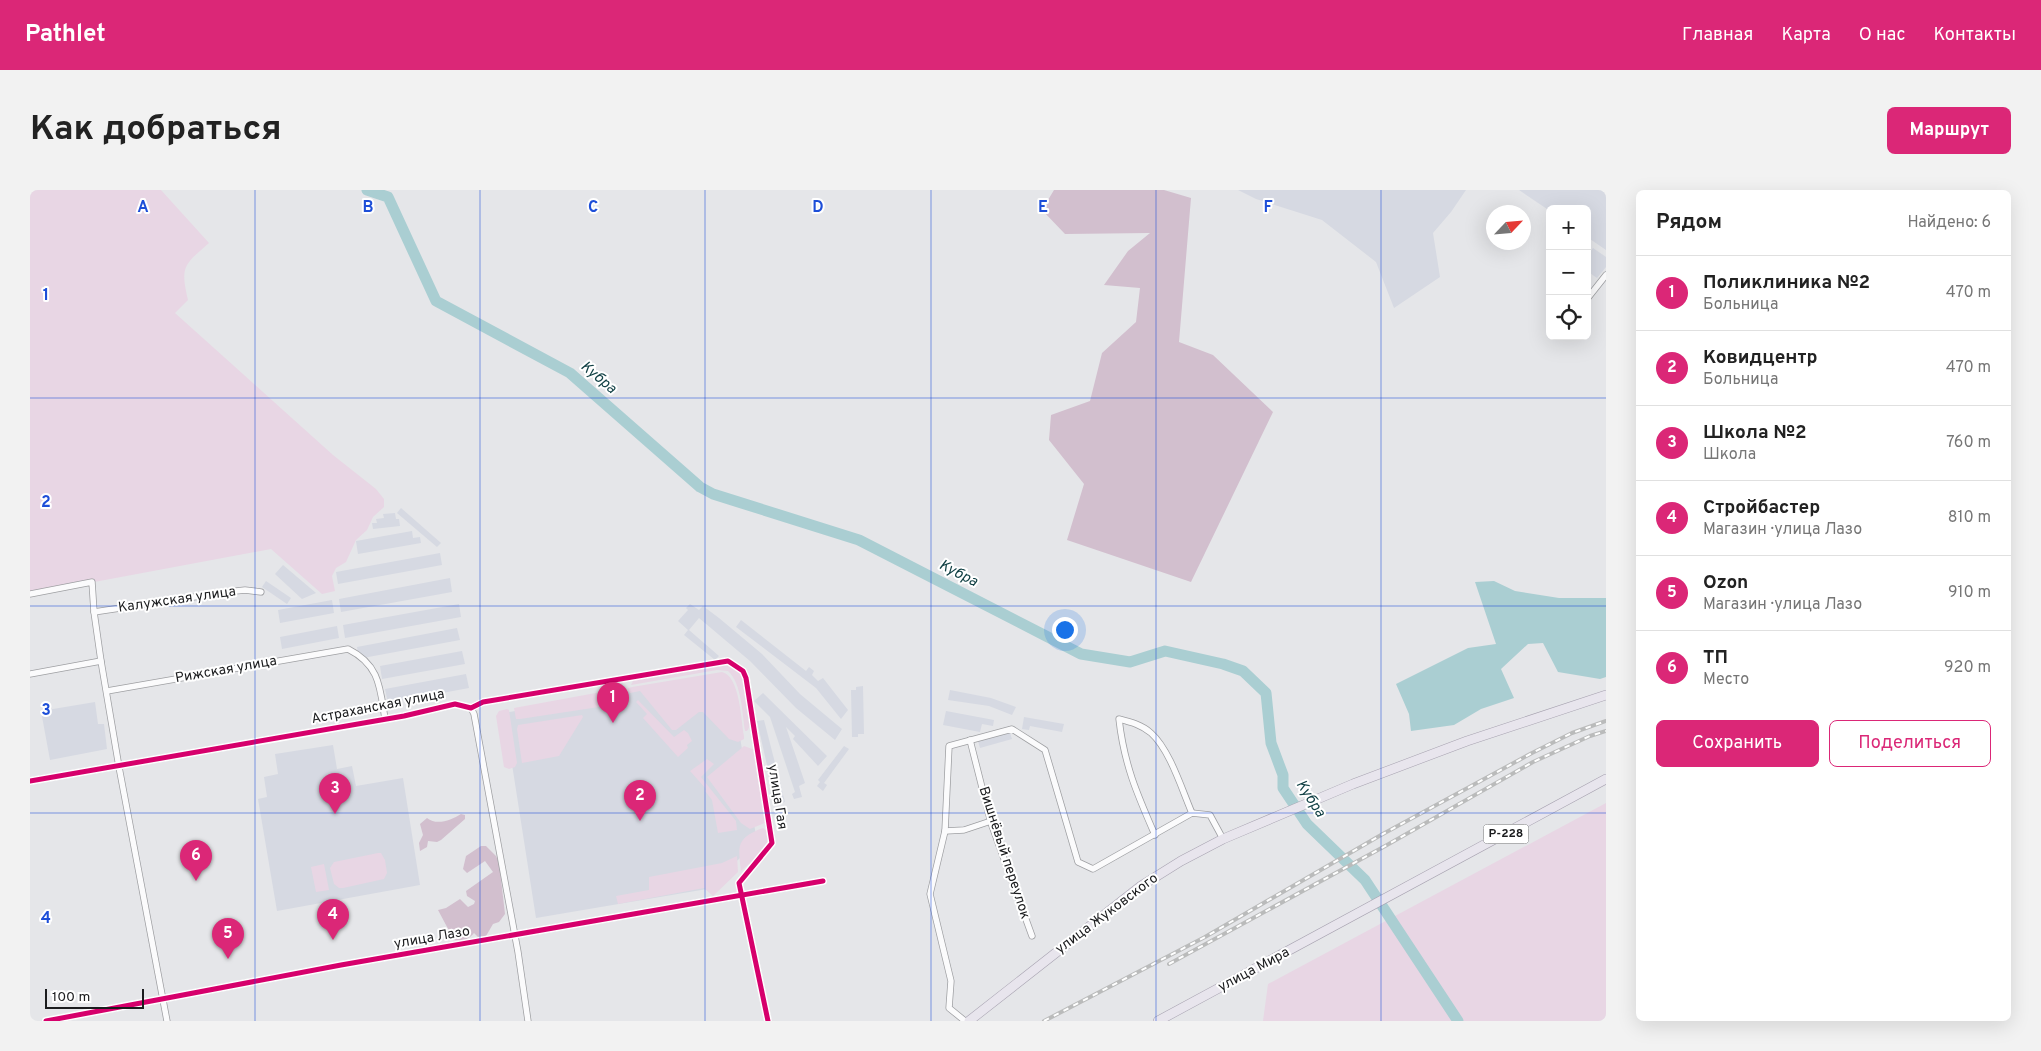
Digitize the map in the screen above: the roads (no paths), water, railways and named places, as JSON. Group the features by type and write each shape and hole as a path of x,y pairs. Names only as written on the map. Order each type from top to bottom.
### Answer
{"main road":[{"name":"улица Жуковского","path":"969,1021 1141,886 1180,861 1223,839 1353,784 1503,728 1606,695"},
{"name":"улица Мира","path":"1158,1021 1406,889 1606,779"}],"street":[{"path":"1590,295 1606,275"},
{"path":"30,594 92,582 101,661 119,767 167,1021"},
{"name":"Калужская улица","path":"94,612 227,592 245,590 261,592"},
{"name":"Рижская улица","path":"107,691 345,648 356,654 376,673 385,719"},
{"path":"30,674 101,661"},
{"name":"Астраханская улица","path":"30,781 119,767 385,719 455,704 471,708 483,702 728,661"},
{"name":"улица Гая","path":"728,661 743,672 746,678 772,843 739,883 768,1021"},
{"path":"471,708 474,714 515,936 528,1021"},
{"path":"1154,835 1134,787 1123,749 1119,719 1140,725 1152,734 1165,752 1192,813"},
{"path":"965,1021 949,1008 951,982 930,894 945,831 949,746 1012,729 1046,750 1078,862 1093,869 1192,813 1210,815 1223,839"},
{"name":"Вишнёвый переулок","path":"970,740 991,821 1032,936"},
{"path":"945,831 964,830 991,821"},
{"name":"улица Лазо","path":"46,1021 341,965 823,881"}],"water":[{"path":"1494,581 1515,591 1559,598 1606,598 1606,677 1600,679 1558,672 1543,643 1528,644 1501,669 1514,698 1481,709 1454,725 1411,731 1409,714 1396,684 1468,648 1496,644 1475,582"}],"waterway":[{"name":"Кубра","path":"367,190 388,197 436,301 570,373 700,487 713,494 859,540 1081,654 1130,662 1165,651 1223,664 1243,671 1266,693 1271,743 1283,775 1283,788 1307,824 1365,880 1458,1021"}],"railway":[{"path":"1044,1021 1205,937 1381,835 1532,753 1572,733 1606,721"},
{"path":"1169,964 1387,845 1533,762 1590,736 1606,731"}],"place":[{"name":"Поликлиника №2","path":"613,723"},
{"name":"Школа №2","path":"335,814"},
{"name":"Ковидцентр","path":"640,821"},
{"name":"ТП","path":"196,881"},
{"name":"Стройбастер","path":"333,940"},
{"name":"Ozon","path":"228,959"}]}
